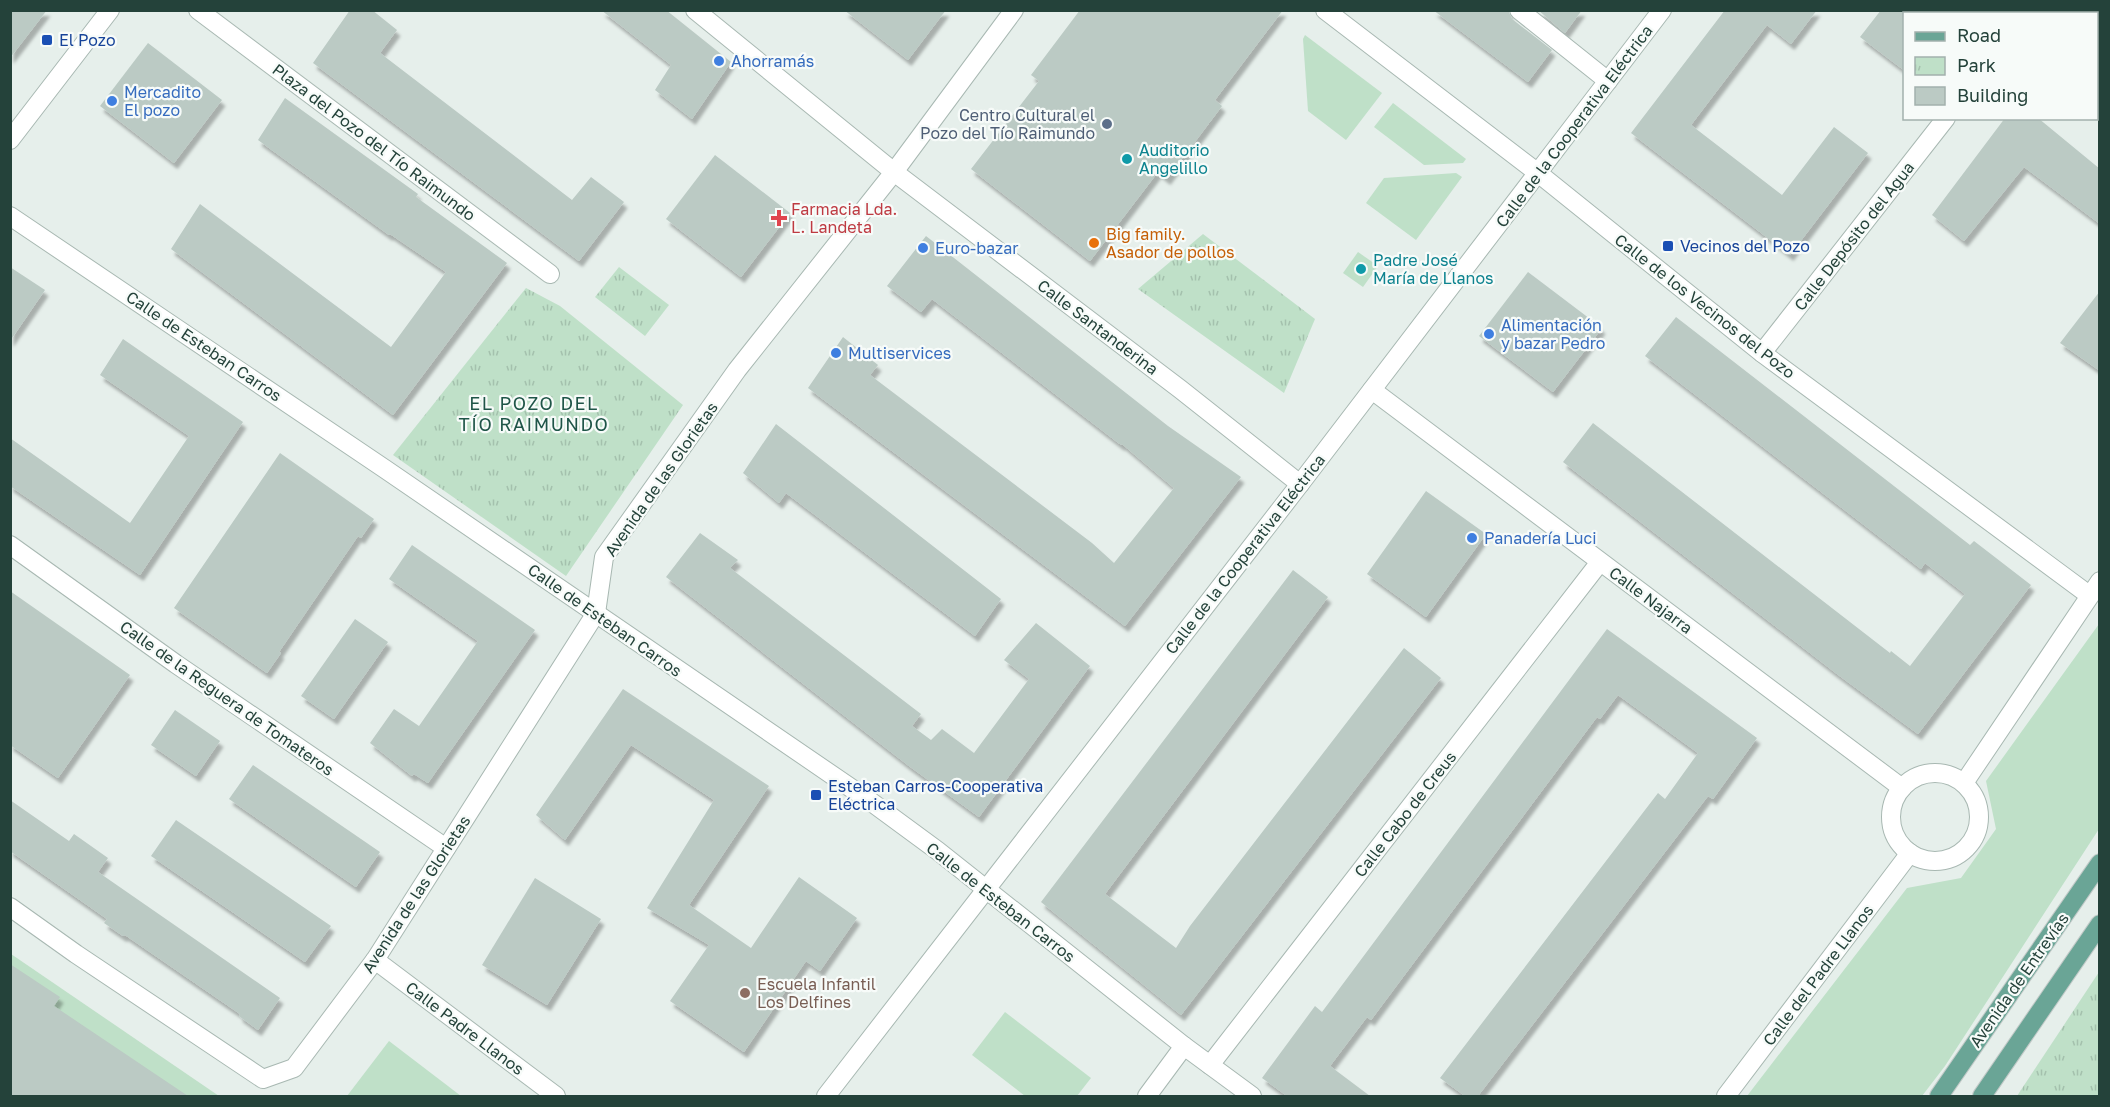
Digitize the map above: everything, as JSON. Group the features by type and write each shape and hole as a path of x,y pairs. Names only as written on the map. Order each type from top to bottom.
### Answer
{"main road":[{"name":"Avenida de Entrevías","path":"1939,1096 2100,863"},
{"name":"Avenida de Entrevías","path":"1982,1096 2100,924"}],"street":[{"path":"10,140 110,10"},
{"name":"Plaza del Pozo del Tío Raimundo","path":"198,10 550,274"},
{"path":"695,10 894,172"},
{"name":"Avenida de las Glorietas","path":"10,907 75,954 263,1079 294,1068 375,960 596,613 604,557 737,370 894,172 1014,10"},
{"name":"Calle de los Vecinos del Pozo","path":"1325,10 1538,173 1762,353 2095,589"},
{"path":"1519,10 1608,81"},
{"name":"Calle de la Cooperativa Eléctrica","path":"826,1096 1300,484 1662,10"},
{"name":"Calle Depósito del Agua","path":"1762,353 1944,120"},
{"name":"Calle Santanderina","path":"894,172 1180,389 1300,484"},
{"name":"Calle de Esteban Carros","path":"10,216 870,801 938,851 1184,1046 1252,1096"},
{"name":"Calle Najarra","path":"1372,390 1902,788"},
{"name":"Calle de la Reguera de Tomateros","path":"10,545 176,664 446,848"},
{"name":"Calle Cabo de Creus","path":"1210,1065 1600,562"},
{"path":"1964,783 2095,589"},
{"path":"1931,773 1946,775 1964,783 1973,795 1979,810 1978,828 1971,844 1958,855 1941,861 1925,861 1910,854 1898,841 1892,823 1892,807 1902,788 1913,779 1931,773"},
{"name":"Calle del Padre Llanos","path":"1726,1096 1910,854"},
{"name":"Calle Padre Llanos","path":"375,960 555,1096"},
{"path":"1147,1096 1184,1046"}],"green space":[{"path":"1305,35 1382,93 1346,140 1308,111 1303,39"},
{"path":"1393,103 1466,159 1463,163 1424,165 1374,127"},
{"path":"1456,173 1462,177 1416,240 1366,203 1384,178"},
{"path":"1203,234 1315,319 1284,393 1138,289"},
{"path":"1358,252 1378,266 1363,287 1343,273"},
{"path":"619,267 669,305 645,336 595,297"},
{"path":"526,288 560,306 683,405 566,576 393,455"},
{"path":"2099,624 2099,829 1945,1066 1922,1096 1747,1096 1907,888 1961,878 1996,829 1986,781"},
{"path":"11,954 219,1096 11,1096"},
{"path":"2099,972 2099,1096 2017,1096"},
{"path":"1005,1012 1091,1078 1077,1096 1025,1096 972,1055"},
{"path":"389,1041 461,1096 347,1096"}],"building":[{"path":"10,10 47,10 10,58"},
{"path":"350,10 372,10 397,30 380,53 572,200 591,177 624,202 579,261 313,63"},
{"path":"601,10 666,10 731,62 692,119 655,90 671,65"},
{"path":"844,10 946,10 908,60"},
{"name":"Centro Cultural el Pozo del Tío Raimundo","path":"1080,10 1283,10 1215,100 1222,106 1167,179 1158,172 1090,261 971,169 1039,81 1031,75"},
{"path":"1433,10 1508,10 1512,19 1552,50 1528,82"},
{"path":"1538,10 1582,10 1565,33"},
{"path":"1725,10 1817,10 1791,44 1767,25 1691,125 1782,195 1834,127 1868,153 1790,255 1631,133"},
{"path":"1881,10 1905,10 1903,12 1903,69 1860,37"},
{"path":"148,43 222,100 174,163 100,106"},
{"path":"285,98 418,194 416,197 507,263 393,415 171,249 200,204 391,347 446,272 389,235 258,140"},
{"path":"2003,120 2040,120 2100,169 2100,224 2024,167 1964,241 1932,215"},
{"path":"715,155 790,213 741,277 666,219"},
{"path":"926,236 1168,426 1241,477 1125,626 808,388 843,337 878,365 870,375 1092,543 1114,563 1174,488 1122,444 932,299 921,312 887,286"},
{"path":"10,267 45,290 10,341"},
{"path":"1528,272 1602,328 1553,392 1479,336"},
{"path":"2100,291 2100,371 2060,343"},
{"path":"1676,317 1970,545 1974,541 2031,585 1918,734 1563,462 1593,423 1890,653 1891,651 1910,666 1965,594 1925,563 1921,569 1645,356"},
{"path":"123,339 243,422 140,575 10,486 10,438 130,523 189,436 100,375"},
{"path":"776,424 1001,599 975,636 786,493 779,503 743,473"},
{"path":"280,453 374,519 361,538 358,536 267,673 174,608"},
{"path":"1426,491 1486,534 1426,617 1367,574"},
{"path":"700,533 738,560 730,568 921,714 912,726 931,740 942,729 974,753 1029,679 1004,660 1036,623 1090,666 979,817 909,766 666,577"},
{"path":"412,545 535,630 428,783 414,774 412,776 370,743 394,709 419,726 478,641 389,579"},
{"path":"1293,570 1328,597 1105,894 1176,948 1190,926 1404,648 1441,678 1181,1015 1041,902"},
{"path":"10,591 130,675 58,778 10,745"},
{"path":"355,619 388,642 334,719 301,696"},
{"path":"1607,629 1757,738 1713,799 1708,796 1478,1096 1465,1096 1440,1078 1658,793 1665,799 1698,753 1618,695 1600,719 1597,717 1371,1020 1367,1017 1330,1066 1370,1096 1287,1096 1262,1078 1315,1006 1322,1012"},
{"path":"623,689 769,786 689,905 751,948 799,877 857,918 820,971 806,961 744,1052 670,1001 709,945 647,908 714,800 631,745 565,840 536,815"},
{"path":"175,710 220,741 196,776 151,745"},
{"path":"253,765 380,852 356,887 229,799"},
{"path":"10,800 69,841 74,834 108,858 98,872 280,998 258,1030 239,1016 240,1014 104,923 107,919 10,851"},
{"path":"176,820 331,926 305,962 151,856"},
{"path":"535,878 601,919 547,1005 482,965"},
{"path":"10,964 60,997 54,1006 188,1096 10,1096"}],"place":[{"name":"El Pozo","path":"47,40"},
{"name":"Ahorramás","path":"719,61"},
{"name":"Mercadito El pozo","path":"112,101"},
{"name":"Centro Cultural el Pozo del Tío Raimundo","path":"1107,124"},
{"name":"Auditorio Angelillo","path":"1127,159"},
{"name":"Farmacia Lda. L. Landeta","path":"779,218"},
{"name":"Big family. Asador de pollos","path":"1094,243"},
{"name":"Vecinos del Pozo","path":"1668,246"},
{"name":"Euro-bazar","path":"923,248"},
{"name":"Padre José María de Llanos","path":"1361,269"},
{"name":"Alimentación y bazar Pedro","path":"1489,334"},
{"name":"Multiservices","path":"836,353"},
{"name":"Panadería Luci","path":"1472,538"},
{"name":"Esteban Carros-Cooperativa Eléctrica","path":"816,795"},
{"name":"Escuela Infantil Los Delfines","path":"745,993"}],"district":[{"name":"EL POZO DEL TÍO RAIMUNDO","path":"534,414"}]}
